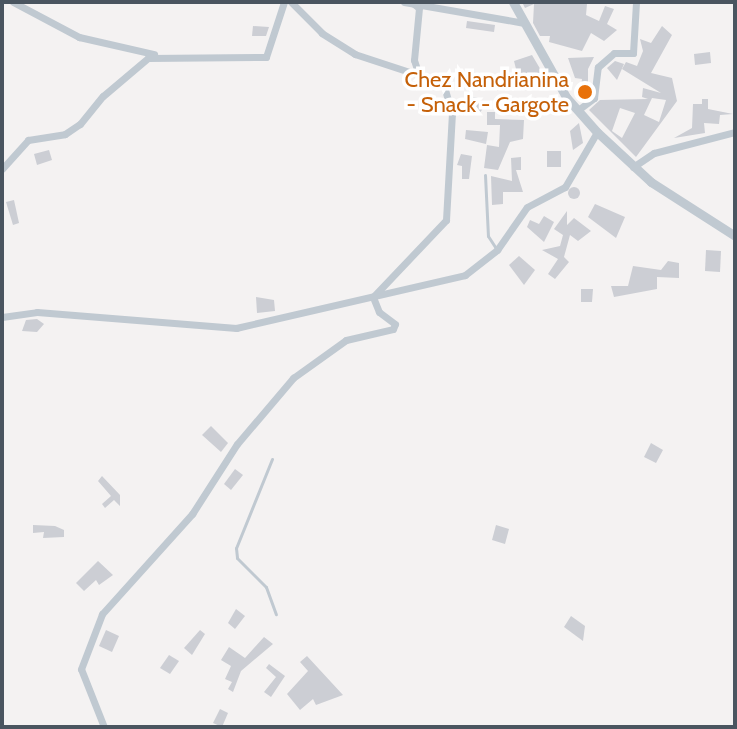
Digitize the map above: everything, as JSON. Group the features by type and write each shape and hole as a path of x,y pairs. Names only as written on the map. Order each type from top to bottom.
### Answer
{"street":[{"path":"13,2 79,37 156,55 266,57 284,2"},
{"path":"291,2 322,33 355,54 394,71 418,72 443,83 449,99 446,220 373,297"},
{"path":"404,2 524,23"},
{"path":"513,2 578,110 597,132 631,167 735,236"},
{"path":"578,110 594,98 598,67 614,53 633,53 636,2"},
{"path":"414,3 419,8 414,60 418,72"},
{"path":"2,169 28,140 65,134 80,124 103,96 156,55"},
{"path":"2,317 37,312 236,328 465,275 497,250 527,207 565,187 597,132"},
{"path":"631,167 654,153 735,132"},
{"path":"104,727 81,669 102,614 192,514 237,444 293,378 346,340 393,329 395,324 379,312 373,297"}],"lane":[{"path":"485,175 488,236 497,250"},
{"path":"272,459 236,548 237,558 266,587 276,614"}],"building":[{"path":"522,2 587,4 586,15 599,21 605,6 614,9 607,24 617,30 604,41 591,33 582,51 549,42 550,36 540,36 533,23 534,4 525,8"},
{"path":"467,21 495,25 494,32 466,28"},
{"path":"253,26 269,27 266,36 252,36"},
{"path":"662,26 672,35 651,73 672,78 677,101 636,157 589,110 600,100 648,99 642,97 643,88 661,93 622,69 626,62 637,66 643,51 640,39 651,43","holes":["652,98 666,100 659,122 644,115","620,108 635,113 622,138 612,131"]},
{"path":"710,52 711,63 695,65 694,54"},
{"path":"532,55 545,77 539,81 535,75 524,80 516,69 514,61"},
{"path":"594,57 588,69 588,94 579,101 582,79 575,78 568,58"},
{"path":"615,61 624,64 617,80 607,68"},
{"path":"474,97 483,106 474,115 465,106"},
{"path":"702,99 708,99 708,109 733,114 720,115 719,124 704,123 705,133 674,138 692,128 693,104 702,104"},
{"path":"487,112 495,112 495,119 524,120 523,139 510,142 498,170 484,168 487,145 499,147 500,125 487,125"},
{"path":"579,123 583,143 573,150 570,131"},
{"path":"466,130 488,132 486,144 465,139"},
{"path":"49,150 52,160 37,165 34,154"},
{"path":"547,151 561,151 561,167 547,167"},
{"path":"461,154 472,156 469,179 462,179 462,166 457,165"},
{"path":"521,157 521,170 516,170 523,192 503,192 503,204 492,205 491,176 512,181 511,158"},
{"path":"569,188 579,188 579,198 569,198"},
{"path":"14,200 19,223 13,225 6,202"},
{"path":"595,204 625,217 616,238 588,217"},
{"path":"567,211 567,225 574,218 591,231 578,241 570,235 564,257 569,262 555,279 548,274 558,259 542,250 560,246 563,235 554,229"},
{"path":"544,216 554,222 544,242 527,227 530,220 539,224"},
{"path":"706,250 721,251 720,272 705,271"},
{"path":"519,256 535,270 524,285 509,265"},
{"path":"668,261 679,263 679,278 657,277 657,289 614,297 611,286 628,286 633,266 661,270"},
{"path":"581,289 593,289 592,302 581,302"},
{"path":"256,297 274,300 275,311 257,313"},
{"path":"37,319 44,324 37,332 22,331 26,320"},
{"path":"211,426 228,443 221,452 202,435"},
{"path":"651,443 663,450 656,463 644,457"},
{"path":"235,469 243,475 231,490 224,484"},
{"path":"102,476 120,495 120,506 114,500 105,508 102,504 111,496 98,481"},
{"path":"33,525 55,526 64,530 64,537 43,538 44,532 33,533"},
{"path":"496,525 509,529 505,544 492,540"},
{"path":"98,561 113,575 99,585 96,580 84,591 76,583"},
{"path":"236,609 245,616 235,629 228,623"},
{"path":"571,616 585,626 583,641 564,627"},
{"path":"106,630 119,636 112,652 99,646"},
{"path":"200,630 205,634 192,655 184,648"},
{"path":"264,637 273,644 241,671 233,692 228,689 232,682 225,679 231,666 221,660 229,647 245,658"},
{"path":"169,655 179,661 170,674 160,668"},
{"path":"307,656 343,695 316,705 313,699 300,710 287,694 308,671 300,662"},
{"path":"269,664 285,676 271,697 264,692 276,677 266,668"},
{"path":"220,709 228,713 222,727 213,723"}],"place":[{"name":"Chez Nandrianina - Snack - Gargote","path":"585,92"}]}
